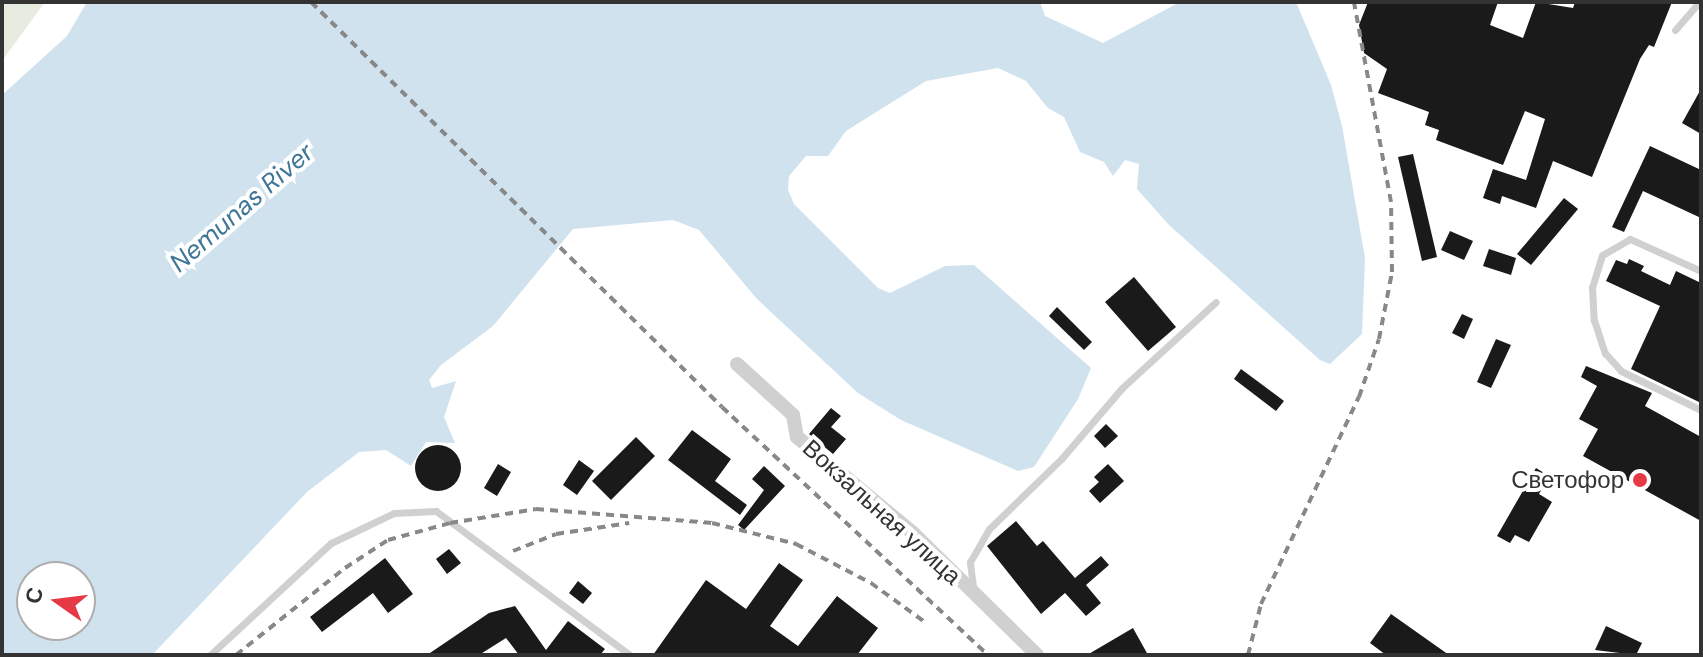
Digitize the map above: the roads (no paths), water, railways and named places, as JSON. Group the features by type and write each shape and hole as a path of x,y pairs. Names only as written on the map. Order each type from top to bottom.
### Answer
{"street":[{"name":"Вокзальная улица","path":"737,364 793,415 797,437 913,533 1037,655"}],"lane":[{"path":"1675,30 1699,2"},
{"path":"1701,271 1630,239 1602,255 1592,287 1594,320 1605,353 1621,371 1701,410"},
{"path":"976,597 970,562 989,529 1062,458 1122,388 1216,302"},
{"path":"210,655 331,543 394,513 436,511 630,655"}],"water":[{"name":"Nemunas River","path":"87,2 1040,2 1045,16 1103,43 1180,2 1296,2 1331,85 1342,126 1365,258 1362,334 1330,364 1320,360 1169,225 1137,189 1139,164 1125,160 1113,176 1104,162 1080,152 1064,117 1048,108 1026,81 998,68 926,81 846,131 828,156 806,156 789,176 788,190 794,204 878,288 890,293 945,266 974,265 1091,368 1078,399 1034,467 1018,471 901,420 858,393 757,299 699,230 673,220 573,229 493,326 441,365 429,380 432,388 456,381 444,417 455,443 426,442 411,466 386,450 359,452 307,492 152,655 2,655 2,95 67,36"}],"railway":[{"path":"311,2 722,407 988,655"},
{"path":"1248,655 1261,604 1359,397 1379,339 1392,272 1391,202 1354,2"},
{"path":"236,655 345,568 388,540 450,523 536,509 712,523 796,544 871,583 926,623"},
{"path":"513,551 556,534 629,523"}],"place":[{"name":"Светофор","path":"1640,480"}]}
